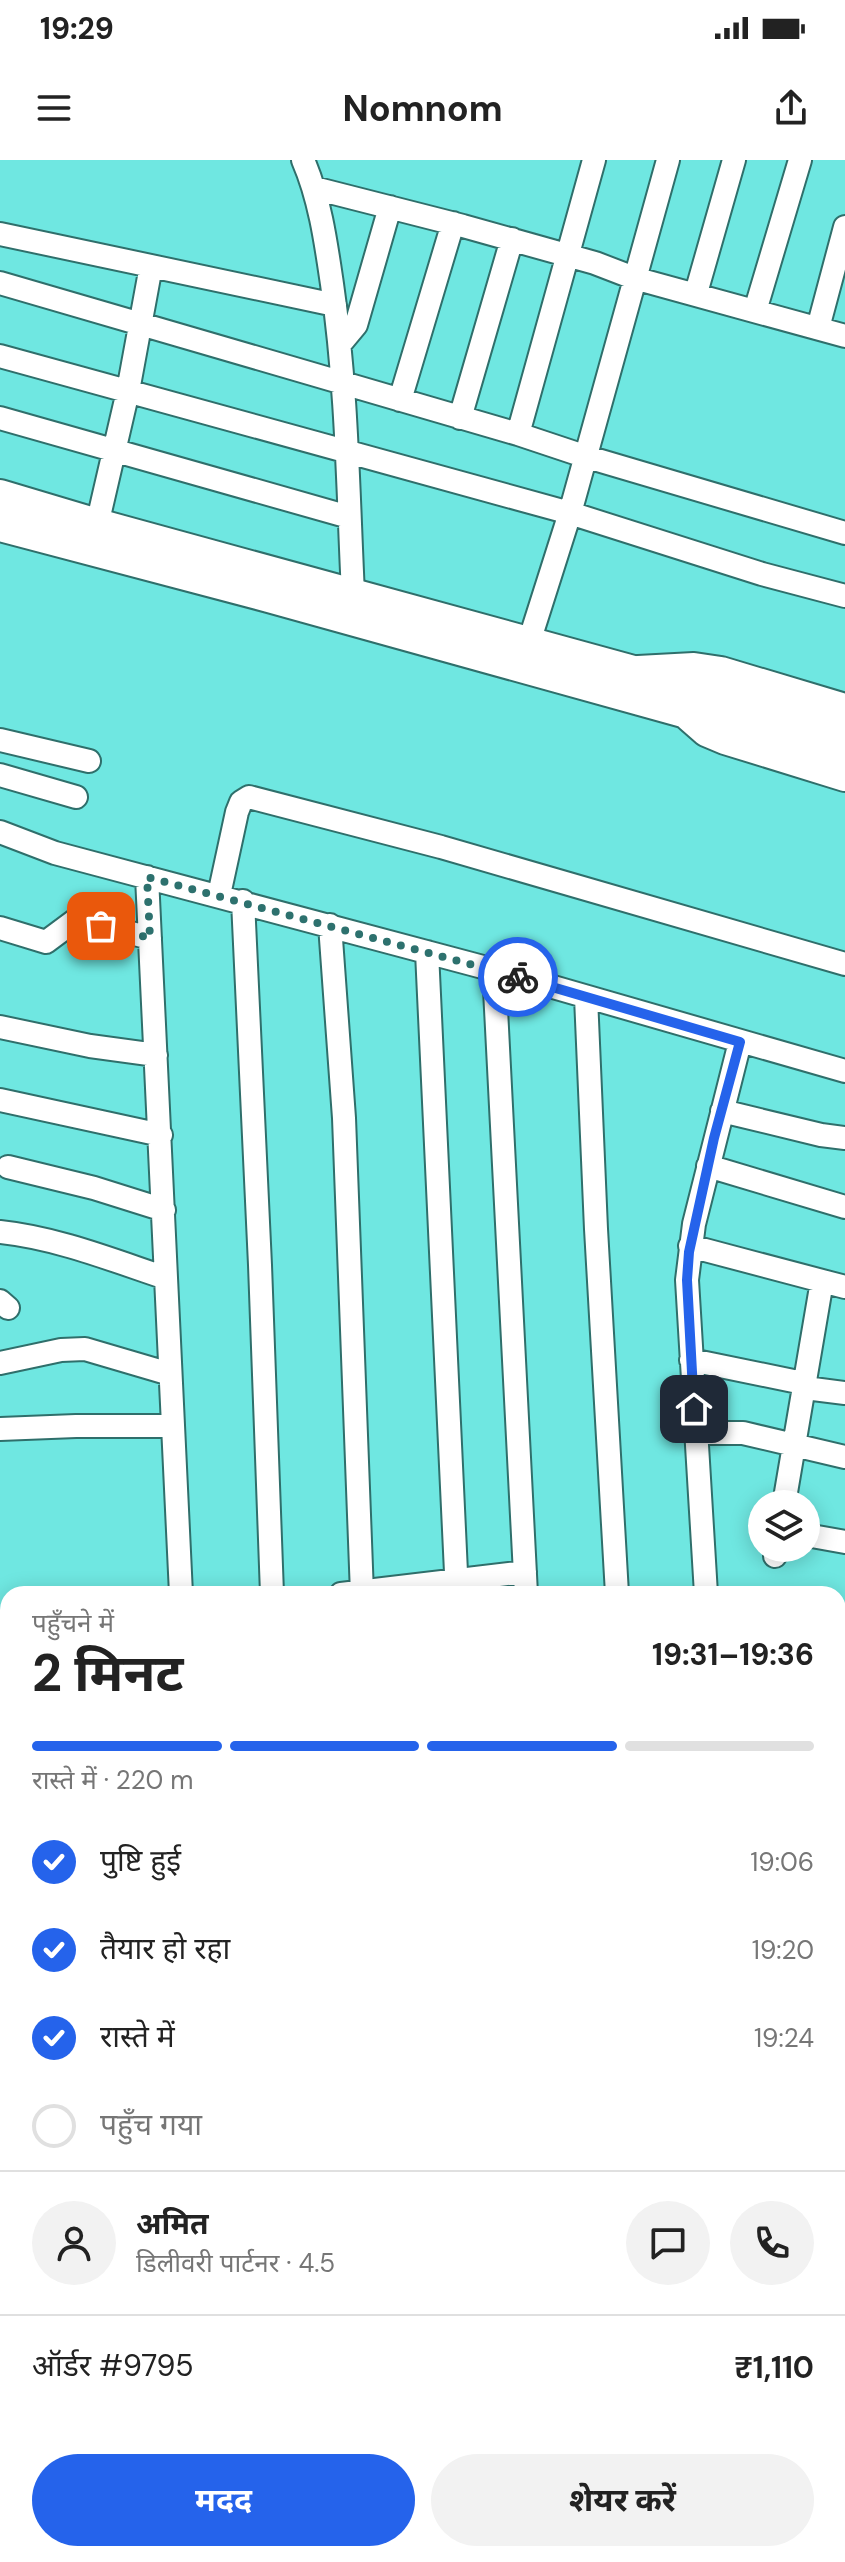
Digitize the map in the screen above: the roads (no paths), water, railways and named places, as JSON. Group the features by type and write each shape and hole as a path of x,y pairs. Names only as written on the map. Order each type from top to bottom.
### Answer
{"main road":[{"path":"0,496 350,606 691,705 845,756"},
{"path":"0,525 350,606 529,642 633,670 691,705 845,730"}],"street":[{"path":"303,160 314,188 326,241 341,343 350,606"},
{"path":"518,434 594,160"},
{"path":"529,642 570,513 668,160"},
{"path":"696,293 734,160"},
{"path":"755,311 800,160"},
{"path":"314,188 512,239 634,278 845,336"},
{"path":"341,343 356,325 390,207"},
{"path":"400,400 453,223"},
{"path":"818,328 845,227"},
{"path":"0,234 335,305"},
{"path":"460,418 512,239"},
{"path":"97,525 128,391 151,266"},
{"path":"0,283 845,533"},
{"path":"0,356 570,513 762,574 845,596"},
{"path":"0,418 349,517"},
{"path":"633,670 694,667 721,671 845,708"},
{"path":"691,705 706,732 845,777"},
{"path":"0,740 89,761"},
{"path":"0,775 76,797"},
{"path":"219,895 237,812 241,802 249,797 441,847 845,964"},
{"path":"0,832 55,853 494,970 845,1071"},
{"path":"147,877 181,1586"},
{"path":"243,901 272,1586"},
{"path":"0,928 46,942 77,919 150,938"},
{"path":"330,925 344,1133 355,1586"},
{"path":"427,952 456,1586"},
{"path":"473,1586 525,1583 512,1277 494,970"},
{"path":"586,997 617,1586"},
{"path":"0,1027 90,1046 156,1055"},
{"path":"705,1586 687,1280 690,1246 740,1042"},
{"path":"0,1100 161,1135"},
{"path":"722,1111 845,1138"},
{"path":"708,1166 845,1207"},
{"path":"8,1167 94,1188 164,1210"},
{"path":"0,1232 77,1248 166,1278"},
{"path":"690,1246 845,1287"},
{"path":"786,1490 822,1281"},
{"path":"0,1363 61,1350 85,1349 170,1374"},
{"path":"691,1360 803,1383 813,1389 845,1393"},
{"path":"0,1429 173,1426"},
{"path":"695,1433 743,1433 845,1457"},
{"path":"820,1538 845,1542"}]}
